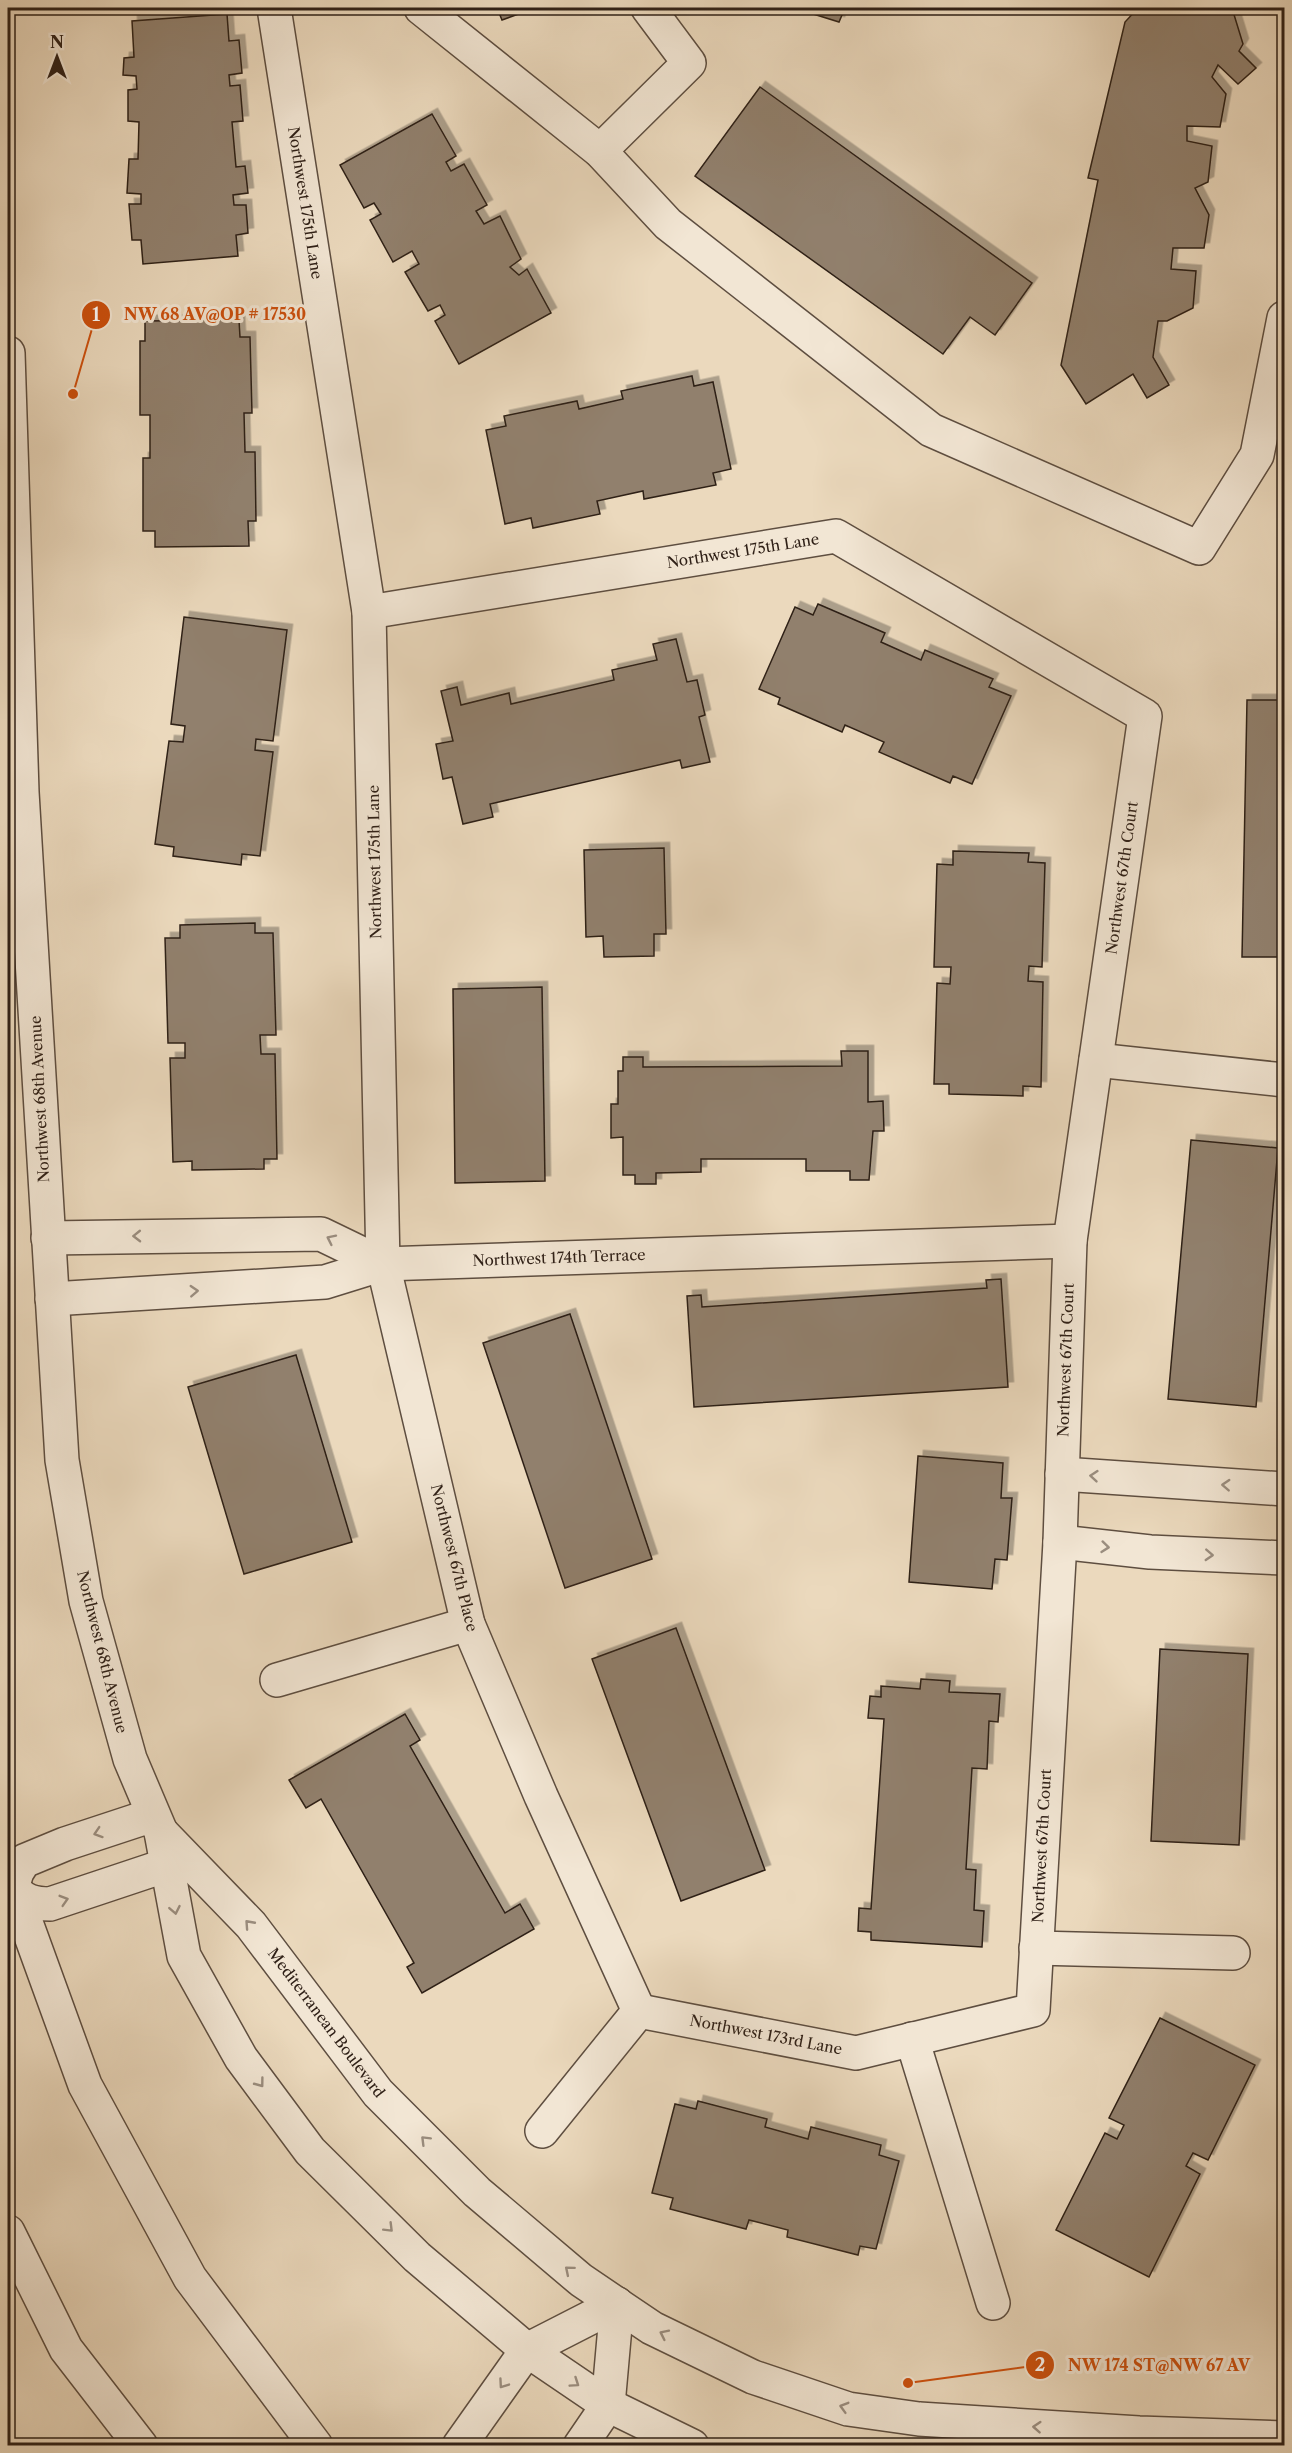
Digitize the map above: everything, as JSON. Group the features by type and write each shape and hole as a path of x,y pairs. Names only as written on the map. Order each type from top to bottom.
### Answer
{"street":[{"name":"Northwest 175th Lane","path":"274,8 369,612 380,1076"},
{"path":"421,8 600,152 668,224 931,430 1199,548 1257,455 1284,318"},
{"path":"600,152 689,63 648,8"},
{"name":"Northwest 68th Avenue","path":"8,353 15,792 62,1460 86,1601 130,1759 157,1823"},
{"name":"Northwest 175th Lane","path":"369,612 836,536 1145,716"},
{"name":"Northwest 67th Court","path":"1033,2010 1060,1542 1070,1241 1145,716"},
{"path":"1096,1060 1284,1080"},
{"name":"Northwest 67th Place","path":"380,1076 383,1264 468,1624 541,1796 639,2011"},
{"path":"48,1238 321,1234 383,1264"},
{"name":"Northwest 174th Terrace","path":"52,1299 326,1282 383,1264 1070,1241"},
{"path":"1062,1474 1284,1489"},
{"path":"1060,1542 1150,1552 1284,1558"},
{"path":"277,1680 468,1624"},
{"path":"9,1884 24,1861 65,1844 157,1823 184,1956 241,2058 303,2142 417,2257 526,2350 608,2405 692,2445"},
{"name":"Mediterranean Boulevard","path":"157,1823 251,1925 378,2093 477,2192 581,2280 652,2328 753,2377 848,2409 919,2419 1139,2433 1284,2438"},
{"path":"9,1884 23,1899 33,1904 51,1905 166,1865"},
{"path":"9,1884 86,2085 190,2278 316,2445"},
{"path":"1036,1948 1233,1953"},
{"name":"Northwest 173rd Lane","path":"639,2011 856,2053 1033,2010"},
{"path":"542,2131 639,2011"},
{"path":"912,2039 993,2303"},
{"path":"8,2232 66,2349 141,2445"},
{"path":"459,2445 526,2350 617,2304"},
{"path":"580,2445 608,2405 617,2304"}],"building":[{"path":"497,8 535,8 502,20"},
{"path":"794,8 845,8 839,22"},
{"path":"1138,8 1232,8 1243,44 1239,51 1256,68 1238,84 1218,65 1212,77 1226,94 1220,127 1187,126 1187,141 1212,146 1208,182 1195,188 1209,215 1204,248 1173,248 1171,269 1196,271 1193,308 1167,321 1158,321 1153,357 1169,385 1147,398 1133,374 1086,404 1061,365 1098,180 1088,178 1125,22"},
{"path":"227,14 229,41 239,40 242,73 229,75 230,86 240,85 243,121 232,122 236,167 245,166 248,193 233,195 234,205 246,205 248,233 236,235 238,256 143,264 141,240 132,240 129,204 141,204 141,194 127,193 129,159 138,159 139,122 128,121 128,90 137,89 136,76 123,75 124,58 134,57 132,21"},
{"path":"760,87 1032,283 995,335 970,317 943,354 695,176"},
{"path":"432,114 456,156 446,162 451,171 464,164 487,205 476,211 484,224 500,216 521,259 510,267 519,275 527,269 551,313 459,364 435,321 445,315 440,305 428,311 405,272 419,264 412,251 393,262 370,220 381,214 374,203 364,208 340,165"},
{"path":"239,320 240,337 250,337 252,413 244,413 245,452 255,452 256,521 248,521 249,546 155,547 155,531 143,531 143,458 150,458 150,415 140,415 140,341 145,341 145,321"},
{"path":"692,376 694,386 713,382 731,469 713,473 716,485 644,499 643,491 597,501 600,514 533,528 531,518 505,524 486,430 506,426 504,416 577,401 579,409 623,399 621,391"},
{"path":"818,604 885,633 881,642 921,660 925,650 993,679 989,687 1011,696 972,784 953,776 950,783 879,752 884,742 845,725 842,732 778,704 780,698 759,689 795,607 813,615"},
{"path":"184,617 287,630 273,741 256,739 255,750 273,752 260,856 242,854 241,865 173,856 174,847 155,844 169,741 183,742 185,726 171,724"},
{"path":"676,639 687,682 697,680 705,715 699,717 710,762 682,768 680,760 490,804 493,817 463,824 452,777 443,779 436,744 453,741 441,691 457,687 461,705 509,693 511,704 614,680 612,670 657,660 653,644"},
{"path":"1247,700 1284,700 1284,957 1242,957"},
{"path":"664,848 666,934 654,934 654,956 604,957 603,936 586,937 584,850"},
{"path":"953,851 1029,853 1028,862 1045,863 1042,967 1029,966 1028,981 1043,982 1041,1087 1023,1086 1023,1096 949,1094 949,1084 934,1084 937,983 950,984 951,967 934,967 937,864 953,865"},
{"path":"255,923 255,933 273,933 276,1035 260,1035 261,1054 275,1054 277,1159 264,1159 264,1169 192,1170 192,1161 173,1162 170,1058 185,1058 185,1043 168,1043 165,938 180,938 180,925"},
{"path":"542,987 545,1181 455,1183 453,989"},
{"path":"841,1051 868,1051 868,1102 883,1101 884,1131 873,1131 869,1180 850,1180 850,1171 806,1171 806,1159 701,1159 701,1172 656,1173 656,1184 635,1184 635,1175 623,1175 623,1137 611,1138 611,1104 618,1104 618,1071 623,1071 623,1057 643,1057 643,1067 842,1066"},
{"path":"1191,1140 1278,1148 1256,1407 1168,1399"},
{"path":"1001,1279 1008,1387 694,1407 687,1296 701,1295 702,1307 987,1288 986,1280"},
{"path":"570,1314 652,1559 565,1588 483,1343"},
{"path":"296,1355 352,1542 244,1574 188,1387"},
{"path":"918,1456 1003,1463 1001,1498 1012,1498 1007,1560 995,1559 992,1589 909,1582"},
{"path":"676,1628 765,1870 681,1901 592,1659"},
{"path":"1160,1649 1248,1654 1239,1845 1151,1841"},
{"path":"921,1679 950,1681 949,1692 1000,1694 998,1722 989,1721 987,1769 972,1768 966,1869 976,1870 974,1910 984,1911 982,1947 871,1940 871,1932 858,1931 859,1908 871,1909 884,1719 868,1718 870,1696 881,1697 881,1686 920,1689"},
{"path":"405,1714 420,1740 410,1746 505,1913 520,1904 534,1929 422,1993 407,1967 414,1963 321,1799 306,1808 289,1780"},
{"path":"1160,2018 1255,2065 1208,2160 1193,2153 1186,2166 1200,2174 1149,2277 1056,2230 1105,2133 1117,2139 1124,2125 1109,2118"},
{"path":"698,2101 767,2119 765,2127 808,2139 811,2127 881,2145 879,2155 899,2161 876,2249 860,2246 858,2255 787,2237 788,2230 749,2220 746,2229 670,2209 673,2198 652,2193 675,2104 696,2109"}],"place":[{"name":"NW 68 AV@OP # 17530","path":"73,394"},
{"name":"NW 174 ST@NW 67 AV","path":"908,2383"}]}
